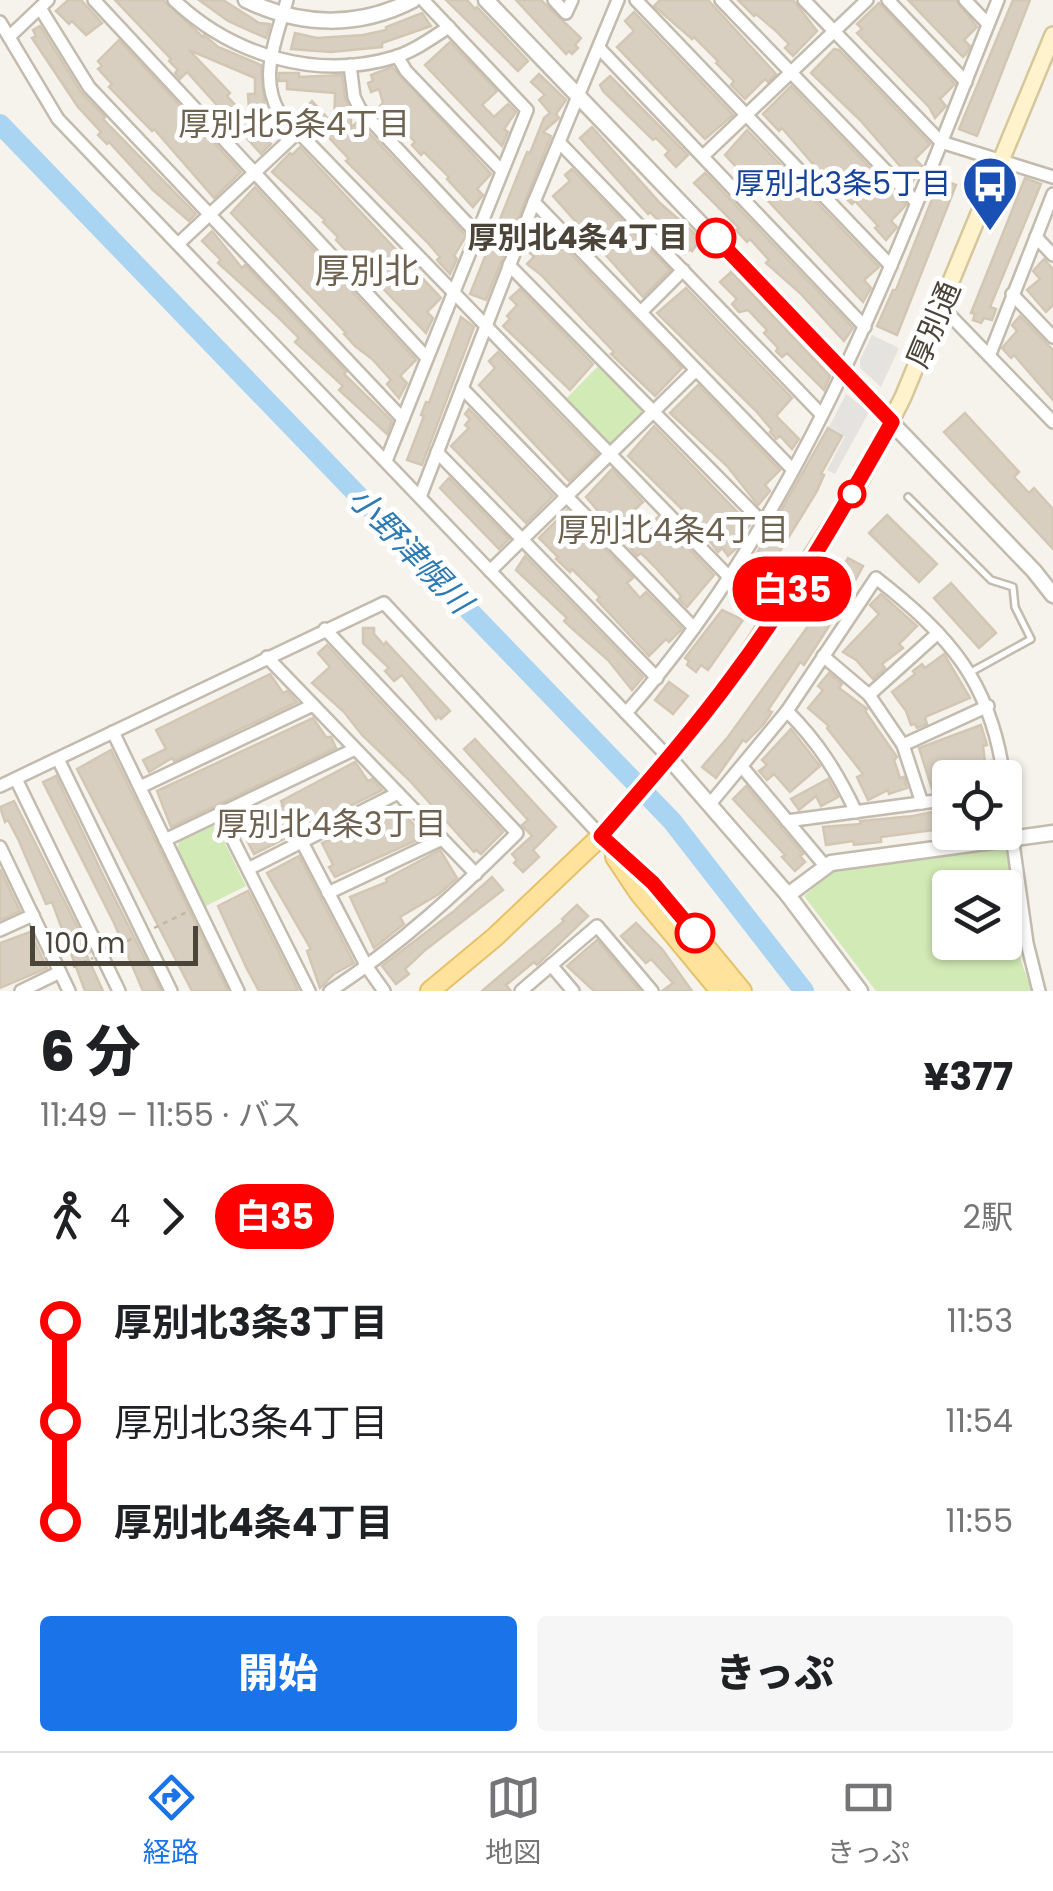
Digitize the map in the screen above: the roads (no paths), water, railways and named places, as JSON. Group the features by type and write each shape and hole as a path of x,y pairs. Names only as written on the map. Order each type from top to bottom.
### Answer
{"main road":[{"name":"厚別通","path":"601,836 734,675 862,478 892,422 942,307 1053,36"},
{"path":"430,991 601,836"},
{"path":"601,836 639,893 720,991"},
{"path":"601,836 653,883 742,991"}],"street":[{"path":"94,0 428,358"},
{"path":"174,0 224,39 293,62 350,64 397,56 449,27"},
{"path":"246,0 285,7 326,22 389,12 413,0"},
{"path":"386,461 527,110 422,0"},
{"path":"486,0 580,94 1053,595"},
{"path":"554,0 566,14 572,0"},
{"path":"420,497 534,202 618,0"},
{"path":"636,0 892,266"},
{"path":"721,0 916,202"},
{"path":"804,0 941,142 1053,177"},
{"path":"702,156 867,0"},
{"path":"888,0 966,82"},
{"path":"966,0 988,24"},
{"path":"626,713 657,678 730,578 794,470 844,373 892,266 998,0"},
{"path":"9,37 44,4 89,86 403,419"},
{"path":"285,7 268,70 272,100 296,133 730,578 778,611"},
{"path":"0,22 58,118 669,758 788,895 860,991"},
{"path":"599,48 865,326"},
{"path":"397,56 406,71 502,171"},
{"path":"350,64 354,97 360,109 477,234"},
{"path":"178,244 296,133"},
{"path":"559,142 821,414"},
{"path":"990,354 1053,194"},
{"path":"534,202 794,470"},
{"path":"1036,237 1053,255"},
{"path":"509,265 764,524"},
{"path":"641,312 683,270"},
{"path":"1012,294 1053,337"},
{"path":"942,307 1053,422"},
{"path":"490,571 696,370"},
{"path":"462,388 694,628"},
{"path":"437,452 657,678"},
{"path":"710,804 787,711 876,578 908,603 971,672 988,706 1000,760"},
{"path":"0,786 384,603 601,836"},
{"path":"325,629 517,833 476,874 367,967 330,991"},
{"path":"870,695 938,633"},
{"path":"824,656 870,695 903,745 922,803"},
{"path":"267,657 476,874"},
{"path":"140,788 313,705"},
{"path":"903,745 988,706"},
{"path":"787,711 815,738 836,769 856,812"},
{"path":"113,732 238,991"},
{"path":"165,840 356,749"},
{"path":"58,759 171,991"},
{"path":"743,768 826,867"},
{"path":"16,779 119,991"},
{"path":"248,869 398,793"},
{"path":"788,821 932,802"},
{"path":"220,814 309,991"},
{"path":"1022,837 1053,833"},
{"path":"328,893 442,839"},
{"path":"302,842 367,967 384,991"},
{"path":"0,847 70,991"},
{"path":"788,895 831,863 932,849"},
{"path":"1014,850 1039,991"},
{"path":"0,930 33,915"},
{"path":"521,991 596,926 652,991"},
{"path":"551,965 572,991"},
{"path":"21,991 60,972"}],"lane":[{"path":"908,496 991,580 1013,587 1016,606 1032,638 971,672"}],"waterway":[{"name":"小野津幌川","path":"0,124 672,821 804,991"}],"place":[{"name":"厚別北3条5丁目","path":"990,233"},
{"name":"厚別北4条4丁目","path":"716,238"}],"district":[{"name":"厚別北5条4丁目","path":"294,124"},
{"name":"厚別北","path":"367,271"},
{"name":"厚別北4条4丁目","path":"673,530"},
{"name":"厚別北4条3丁目","path":"331,824"}]}
